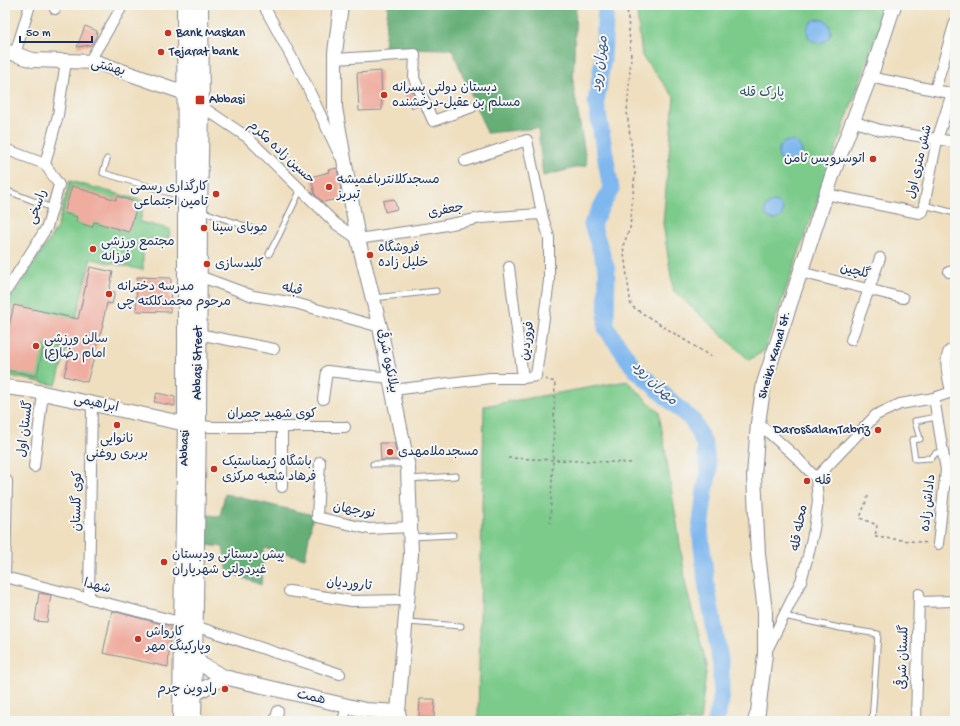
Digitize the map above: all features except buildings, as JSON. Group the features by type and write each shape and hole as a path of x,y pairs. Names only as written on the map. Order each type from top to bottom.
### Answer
{"main road":[{"name":"Abbasi Street","path":"184,5 185,93 193,275 198,334 192,424 188,624 194,655 188,698 193,721"},
{"name":"Abbasi Street","path":"190,205 201,106 200,5"},
{"name":"Abbasi","path":"192,424 193,275"},
{"path":"181,721 188,698 182,643 188,624"}],"street":[{"path":"10,53 30,5"},
{"path":"89,62 123,5"},
{"path":"265,5 266,10 306,84 346,168"},
{"name":"بیلانکوه شرقی","path":"341,5 335,53 335,108 358,239 380,327 407,464 411,554 399,717"},
{"name":"Sheikh Kamal St.","path":"755,721 758,712 765,654 765,612 758,554 754,476 758,423 764,383 826,194 894,5"},
{"path":"935,90 955,22"},
{"name":"بهشتی","path":"10,53 33,60 96,62 185,93 201,106"},
{"path":"335,59 415,54 414,78 433,121 472,107"},
{"path":"5,149 45,164 58,115 66,61"},
{"path":"869,77 953,93"},
{"name":"شش متری اول","path":"826,194 919,213 923,211 937,140 953,93"},
{"name":"حسین زاده مکرم","path":"201,106 247,137 336,224 358,239"},
{"path":"852,121 880,130 955,142"},
{"name":"فروردین","path":"323,399 327,371 392,384 490,378 523,378 536,376 549,280 550,237 541,216 527,140 465,160"},
{"name":"راسخی","path":"6,288 47,227 59,185 45,164"},
{"name":"جعفری","path":"358,239 431,228 481,218 541,216"},
{"path":"851,340 880,258"},
{"path":"509,267 523,378"},
{"name":"گلچین","path":"800,272 903,298"},
{"name":"قبله","path":"193,275 253,296 295,303 380,327"},
{"path":"198,334 274,349"},
{"path":"758,423 796,457 816,478 876,415 900,404 934,398 953,392 946,361 949,351 955,349"},
{"name":"ابراهیمی","path":"5,387 43,393 192,424"},
{"name":"گلستان اول","path":"34,467 43,393"},
{"name":"داداش زاده","path":"934,398 943,452 950,470 938,544"},
{"name":"کوی گلستان","path":"89,599 92,404"},
{"name":"کوی شهید چمران","path":"192,424 211,426 346,427"},
{"path":"282,427 282,486"},
{"name":"نورجهان","path":"320,462 317,517 369,529 410,532"},
{"name":"محله قله","path":"765,654 800,580 808,556 818,501 816,478"},
{"path":"5,577 7,481"},
{"name":"شهدا","path":"5,577 188,624 340,674"},
{"name":"تاروردیان","path":"289,591 352,601 407,600"},
{"name":"گلستان شرقی","path":"916,721 919,598 955,601"},
{"name":"همت","path":"182,643 202,665 224,677 399,717"},
{"path":"188,698 224,677"},
{"path":"343,721 347,706"}],"lane":[{"path":"107,159 103,173 260,231"},
{"path":"269,254 301,189"},
{"path":"5,190 52,208"},
{"path":"924,205 955,213"},
{"path":"373,298 436,291"},
{"path":"937,417 915,421 920,439 912,440 915,459 931,458 936,453 943,452"},
{"path":"373,464 407,464"},
{"path":"408,479 456,476"},
{"path":"410,532 453,535"},
{"path":"784,616 840,628 878,634 872,721"},
{"path":"406,622 461,626"}],"path":[{"path":"627,5 631,57 627,114 635,173 630,228 623,246 631,306 713,358"},
{"path":"536,376 555,382 550,523"},
{"path":"508,458 633,463"},
{"name":"داداش زاده","path":"868,496 860,518 877,526 875,537 938,544"}],"green space":[{"path":"388,5 576,5 573,84 587,165 543,176 538,128 487,133 452,49 384,48"},
{"name":"پارک قله","path":"636,5 887,5 764,351 749,360 673,290 663,223 674,97 642,56"},
{"name":"مجتمع ورزشی فرزانه","path":"70,181 144,201 140,222 170,229 169,238 143,240 143,270 91,259 56,385 5,375 5,308 57,228"},
{"path":"627,381 659,412 687,591 707,666 700,721 478,721 484,406"},
{"path":"225,494 313,515 305,558 264,548 261,585 228,572 223,547 206,545 207,515 220,516"}],"water":[{"path":"819,19 828,22 831,31 828,40 819,43 810,40 807,31 810,22"},
{"path":"790,141 799,144 802,153 799,162 790,165 781,162 778,153 781,144"},
{"path":"770,202 778,202 783,207 781,218 778,220 770,220 765,215 765,207"}],"waterway":[{"name":"مهران رود","path":"606,5 603,59 596,102 611,189 592,224 607,270 606,328 635,369 693,421 704,444 709,472 700,530 706,582 721,665 721,700 716,721"}],"place":[{"name":"Bank Maskan","path":"168,33"},
{"name":"Tejarat bank","path":"161,52"},
{"name":"دبستان دولتی پسرانه مسلم بن عقیل-درخشنده","path":"384,95"},
{"name":"Abbasi","path":"200,100"},
{"name":"اتوسرویس ثامن","path":"873,159"},
{"name":"مسجدکلانترباغمیشه تبریز","path":"329,187"},
{"name":"کارگذاری رسمی تامین اجتماعی","path":"216,194"},
{"name":"موبای سینا","path":"204,228"},
{"name":"مجتمع ورزشی فرزانه","path":"93,249"},
{"name":"فروشگاه خلیل زاده","path":"370,255"},
{"name":"کلیدسازی","path":"207,264"},
{"name":"مدرسه دخترانه مرحوم محمدکلکته چی","path":"109,294"},
{"name":"سالن ورزشی امام رضا(ع)","path":"36,346"},
{"name":"نانوایی بربری روغنی","path":"117,425"},
{"name":"DarosSalamTabriz","path":"878,430"},
{"name":"مسجدملامهدی","path":"390,452"},
{"name":"باشگاه ژیمناستیک فرهاد شعبه مرکزی","path":"214,469"},
{"name":"قله","path":"807,481"},
{"name":"پیش دبستانی ودبستان غیردولتی شهریاران","path":"164,562"},
{"name":"کارواش وپارکینگ مهر","path":"138,639"},
{"name":"رادوین چرم","path":"225,689"}]}
